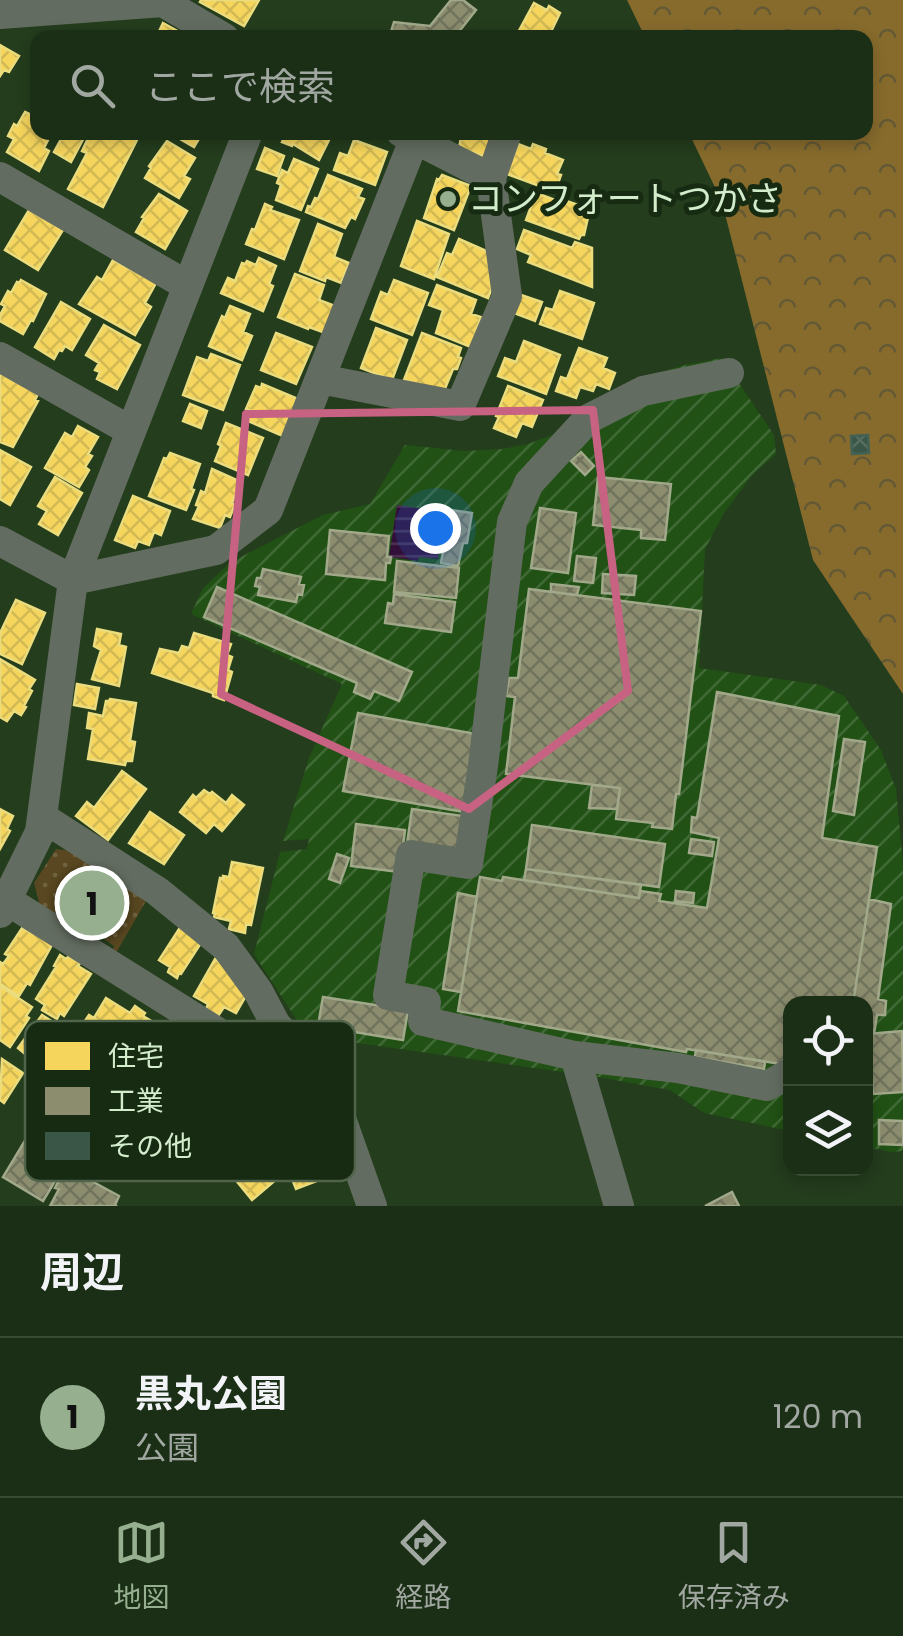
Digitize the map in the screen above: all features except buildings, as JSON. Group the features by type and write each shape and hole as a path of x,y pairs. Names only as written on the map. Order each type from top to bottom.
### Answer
{"street":[{"path":"0,14 164,1 211,30"},
{"path":"195,1021 2,903 40,832 73,580 245,140"},
{"path":"0,541 73,580 216,550 268,510 410,140"},
{"path":"421,140 491,178"},
{"path":"320,380 460,406 506,296 491,178 503,140"},
{"path":"0,177 188,286"},
{"path":"0,357 131,431"},
{"path":"729,373 643,391 588,418 529,483 512,522 484,766 468,864 411,855 388,995 426,1002 423,1021 577,1062 678,1068 768,1086 783,1078"},
{"path":"42,817 156,890 226,947 274,1021"},
{"path":"577,1062 619,1206"},
{"path":"355,1159 372,1206"}],"highlighted area":[{"path":"593,410 628,691 469,809 221,694 246,414"}],"shaded area":[{"path":"722,358 774,435 776,454 752,475 724,513 705,549 699,668 821,685 844,696 881,750 896,789 903,864 903,1151 873,1148 873,996 783,996 783,1130 704,1113 670,1090 355,1043 355,1021 297,1021 254,954 280,852 307,849 309,839 283,841 309,758 342,684 191,614 203,588 231,562 323,515 370,504 405,445 464,451 528,444 565,430 639,378"},
{"path":"397,505 425,509 425,514 444,517 438,559 389,557"},
{"path":"56,849 71,851 146,901 116,953 112,951 114,946 97,931 91,938 40,906 34,883"}],"green space":[{"path":"627,0 903,0 903,694 813,560 722,202 692,140 873,140 873,30 642,30"}],"place":[{"name":"コンフォートつかさ","path":"448,199"},
{"name":"黒丸公園","path":"92,903"}]}
